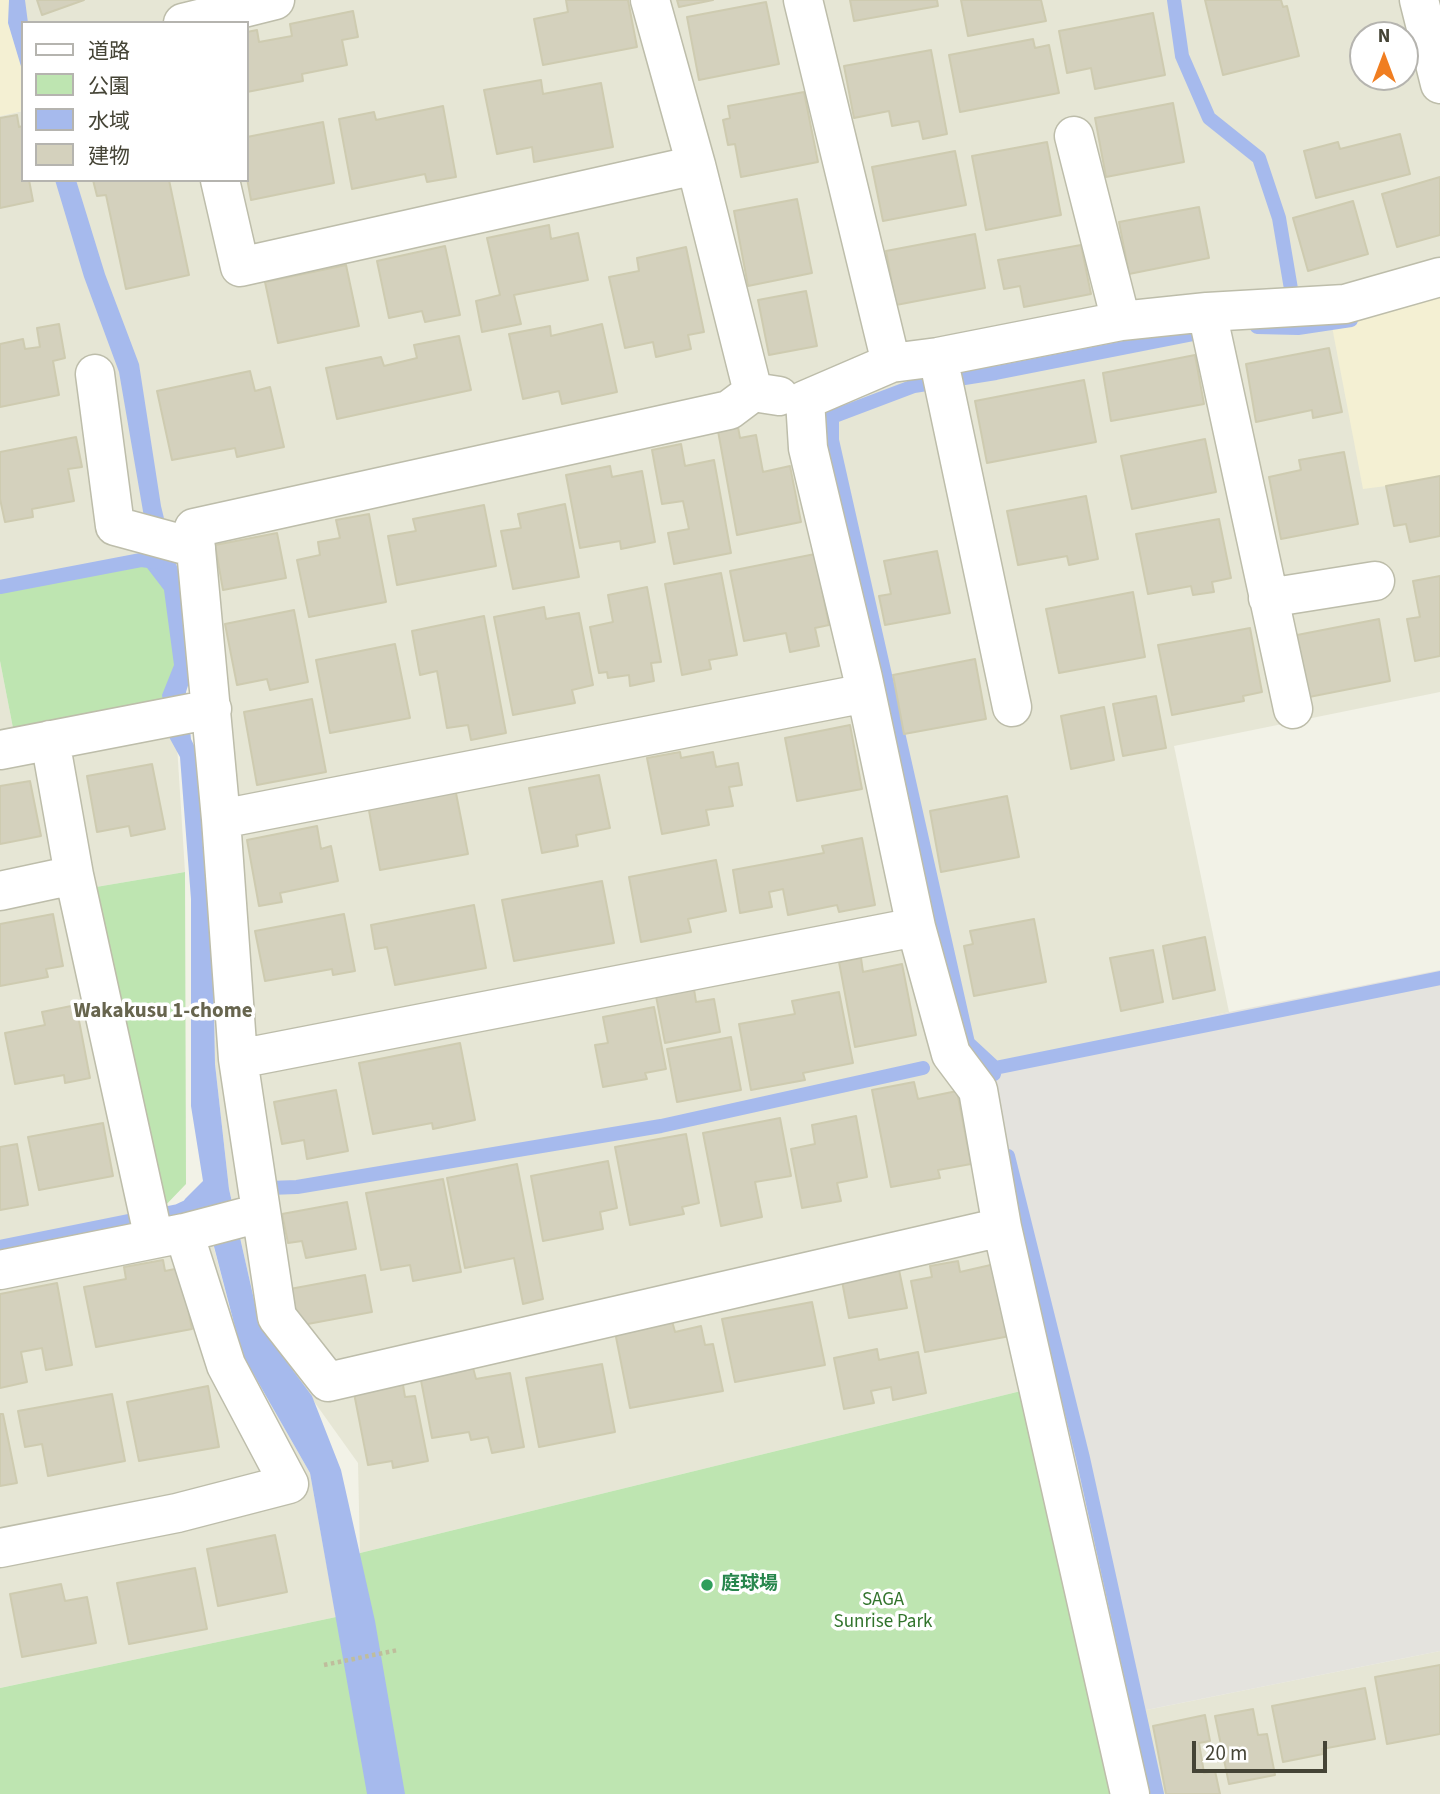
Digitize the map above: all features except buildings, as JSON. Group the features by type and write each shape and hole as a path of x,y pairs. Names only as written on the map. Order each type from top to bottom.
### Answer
{"street":[{"path":"191,21 275,0"},
{"path":"650,0 696,165 753,392"},
{"path":"803,0 891,363"},
{"path":"1419,0 1440,84"},
{"path":"1074,136 1121,321"},
{"path":"219,182 240,267 696,165"},
{"path":"1002,1227 328,1382 277,1317 238,1059 212,709 186,545 194,528 729,410 753,392 805,400 891,363 938,357 1121,321 1207,312 1345,304 1440,277"},
{"path":"1207,312 1293,709"},
{"path":"938,357 1012,707"},
{"path":"95,374 115,526 186,545"},
{"path":"805,400 808,448 866,692 916,927 951,1054 978,1090 1002,1227 1130,1794"},
{"path":"1268,598 1375,581"},
{"path":"221,820 866,692"},
{"path":"0,750 212,709"},
{"path":"0,1548 177,1513 289,1484 226,1365 169,1236 146,1201 74,875 50,740"},
{"path":"0,891 74,875"},
{"path":"238,1059 916,927"},
{"path":"0,1270 169,1236 260,1213"}],"path":[{"path":"324,1665 398,1650"}],"shaded area":[{"path":"0,0 18,0 21,25 21,111 0,116"},
{"path":"18,0 1433,0 1440,27 1440,692 1174,746 1229,1012 980,1069 1021,1391 360,1553 358,1463 260,1326 229,1189 215,1064 212,902 191,676 168,548 0,582 0,116 21,111 21,182 248,182 248,21 23,21"},
{"path":"1440,259 1440,479 1363,489 1325,290"},
{"path":"0,661 13,728 174,698 185,872 90,888 162,1209 213,1244 242,1354 310,1473 336,1617 0,1688"},
{"path":"1440,970 1440,1651 1131,1713 980,1069 1229,1012"},
{"path":"1440,1651 1440,1794 1150,1794 1131,1713"}],"green space":[{"path":"169,548 183,630 174,698 13,728 0,661 0,582"},
{"path":"185,872 186,1184 162,1209 90,888"},
{"name":"SAGA Sunrise Park","path":"1021,1391 1116,1794 0,1794 0,1688 336,1617 360,1553"}],"water":[{"path":"9,0 25,0 28,21 21,21 21,66 8,23"},
{"path":"56,182 77,182 105,274 139,364 161,506 183,584 191,676 186,692 191,739 200,758 212,902 215,1064 229,1189 260,1326 312,1396 341,1470 375,1621 405,1794 367,1794 310,1473 242,1354 205,1212 178,1211 185,1199 203,1181 191,1106 191,899 180,757 169,737 162,695 174,665 164,590 141,560 149,546 119,372 84,277"}],"waterway":[{"path":"1174,0 1182,56 1209,118 1259,158 1279,218 1291,289"},
{"path":"1257,327 1298,328 1351,320"},
{"path":"995,1068 968,1043 832,440 832,417 914,386 996,373 1209,331"},
{"path":"0,587 141,560 157,562"},
{"path":"994,1074 995,1068 1440,978"},
{"path":"269,1188 297,1187 661,1126 923,1068"},
{"path":"1008,1156 1083,1458 1157,1794"},
{"path":"0,1247 178,1211 193,1204"}],"place":[{"name":"庭球場","path":"707,1585"}],"district":[{"name":"Wakakusu 1-chome","path":"163,1012"}]}
